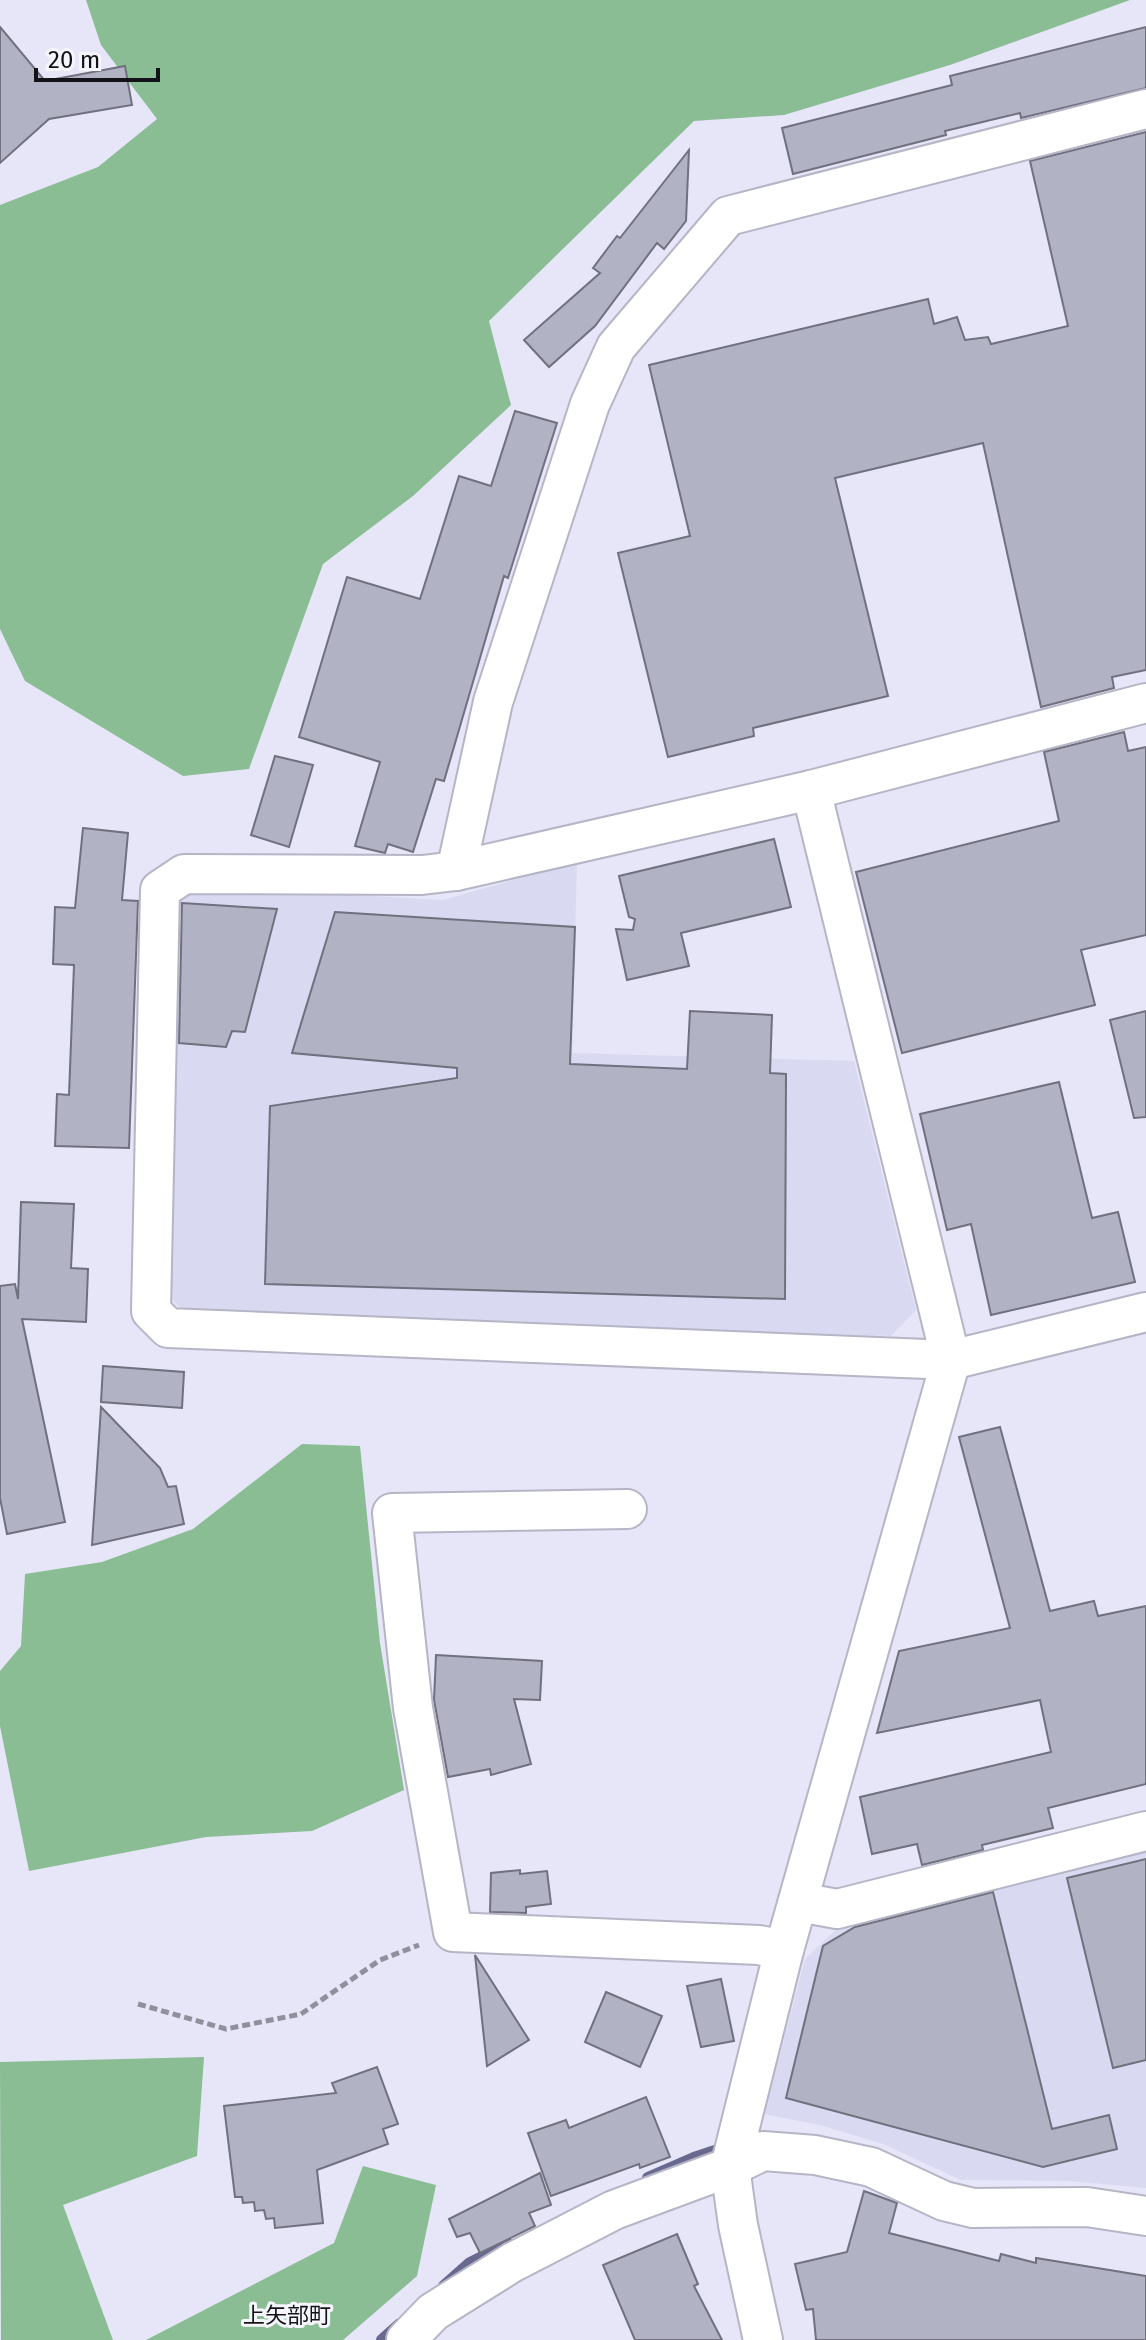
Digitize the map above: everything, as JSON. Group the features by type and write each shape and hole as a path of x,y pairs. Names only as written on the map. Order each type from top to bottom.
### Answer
{"street":[{"path":"456,871 493,702 590,404 616,347 728,216 1146,109"},
{"path":"1146,703 811,790 456,871 411,875 184,874 160,890 151,1311 168,1328 951,1360 1146,1312"},
{"path":"763,2340 738,2225 730,2167 784,1950 951,1360 811,790"},
{"path":"627,1509 392,1513 413,1708 453,1932 759,1945 784,1950"},
{"path":"799,1902 837,1909 1146,1831"},
{"path":"406,2340 433,2312 513,2262 614,2210 730,2167 763,2151 815,2155 871,2167 944,2201 973,2208 1087,2207 1146,2216"}],"path":[{"path":"138,2004 226,2029 301,2014 380,1960 453,1932"}],"shaded area":[{"path":"577,862 572,1053 854,1061 916,1310 891,1336 187,1315 162,1289 172,911 197,886 443,900"},
{"path":"1146,1849 1146,2188 1069,2181 961,2180 883,2144 820,2125 764,2114 805,1959 841,1925"}],"green space":[{"path":"86,0 1130,0 950,65 784,115 694,121 489,321 511,405 413,496 323,564 249,769 183,776 25,681 0,629 0,205 98,167 157,119 101,45"},
{"path":"302,1444 360,1446 380,1643 404,1790 312,1831 206,1837 29,1871 0,1726 0,1671 21,1646 25,1574 102,1562 193,1529"},
{"path":"204,2057 197,2156 63,2205 113,2340 1,2340 0,2062"},
{"path":"363,2166 436,2185 417,2276 343,2340 146,2340 334,2243"}],"building":[{"path":"0,27 45,81 125,66 132,105 49,119 0,163"},
{"path":"1146,27 1146,88 1021,118 1020,113 945,131 946,135 793,174 782,128 952,85 950,76"},
{"path":"1146,132 1146,670 1112,677 1114,688 1041,707 983,443 835,478 888,696 753,728 754,736 668,757 618,553 690,536 649,365 928,299 934,324 957,317 965,340 988,337 991,344 1068,326 1030,161"},
{"path":"689,150 686,221 664,249 657,243 595,326 549,367 524,340 600,273 593,268"},
{"path":"515,411 557,423 508,578 504,576 444,781 436,779 413,852 388,844 385,853 355,846 380,762 299,737 347,577 420,599 459,476 491,486"},
{"path":"1124,732 1128,751 1146,747 1146,935 1081,950 1095,1005 902,1053 856,872 1059,821 1044,752"},
{"path":"275,756 313,765 289,847 251,835"},
{"path":"83,828 128,833 122,900 138,901 129,1148 55,1146 57,1094 69,1095 74,965 53,964 55,907 75,908"},
{"path":"774,839 791,907 681,933 689,966 627,980 616,929 633,930 635,919 629,917 619,876"},
{"path":"182,903 277,909 245,1032 232,1031 226,1047 179,1043"},
{"path":"335,912 575,927 570,1064 687,1069 690,1011 772,1015 770,1073 786,1074 785,1299 265,1284 270,1106 457,1078 457,1068 292,1053"},
{"path":"1146,1011 1146,1117 1134,1118 1110,1020"},
{"path":"1059,1082 1092,1218 1118,1212 1135,1282 991,1315 971,1224 947,1230 920,1114"},
{"path":"21,1202 74,1204 71,1268 88,1269 86,1322 22,1319 65,1522 7,1534 0,1498 0,1286 15,1284 18,1299"},
{"path":"103,1366 184,1372 182,1408 101,1402"},
{"path":"101,1407 160,1468 168,1487 176,1486 184,1524 92,1545"},
{"path":"1000,1427 1050,1611 1094,1601 1098,1616 1146,1606 1146,1784 1048,1808 1053,1828 982,1845 983,1850 922,1865 917,1844 872,1854 860,1797 1051,1752 1040,1700 877,1733 899,1651 1010,1628 959,1437"},
{"path":"436,1655 542,1661 540,1700 514,1699 531,1764 491,1775 490,1769 448,1777 434,1700"},
{"path":"1146,1859 1146,2060 1113,2068 1067,1878"},
{"path":"520,1870 520,1874 547,1871 551,1904 526,1907 526,1913 490,1912 491,1873"},
{"path":"993,1892 1052,2129 1109,2115 1117,2149 1043,2167 786,2098 823,1946 855,1927"},
{"path":"475,1955 529,2040 487,2066"},
{"path":"721,1979 734,2041 701,2047 687,1986"},
{"path":"606,1992 662,2016 640,2067 585,2042"},
{"path":"377,2067 398,2124 383,2129 388,2144 317,2170 323,2223 275,2228 274,2218 266,2219 264,2210 255,2211 254,2202 243,2203 242,2197 235,2197 224,2106 336,2093 332,2083"},
{"path":"646,2097 670,2157 640,2168 639,2164 551,2196 528,2133 566,2120 569,2128"},
{"path":"540,2173 551,2205 529,2213 535,2226 480,2253 470,2233 457,2237 449,2219"},
{"path":"864,2191 897,2203 889,2233 999,2261 1001,2254 1036,2263 1036,2258 1146,2276 1146,2340 816,2340 813,2309 806,2310 795,2264 847,2252"},
{"path":"677,2234 698,2284 694,2286 722,2340 635,2340 603,2265"}],"waterway":[{"path":"648,2178 727,2147"},
{"path":"444,2286 470,2263 508,2244"},
{"path":"382,2340 400,2324"}],"district":[{"name":"上矢部町","path":"287,2315"}]}
